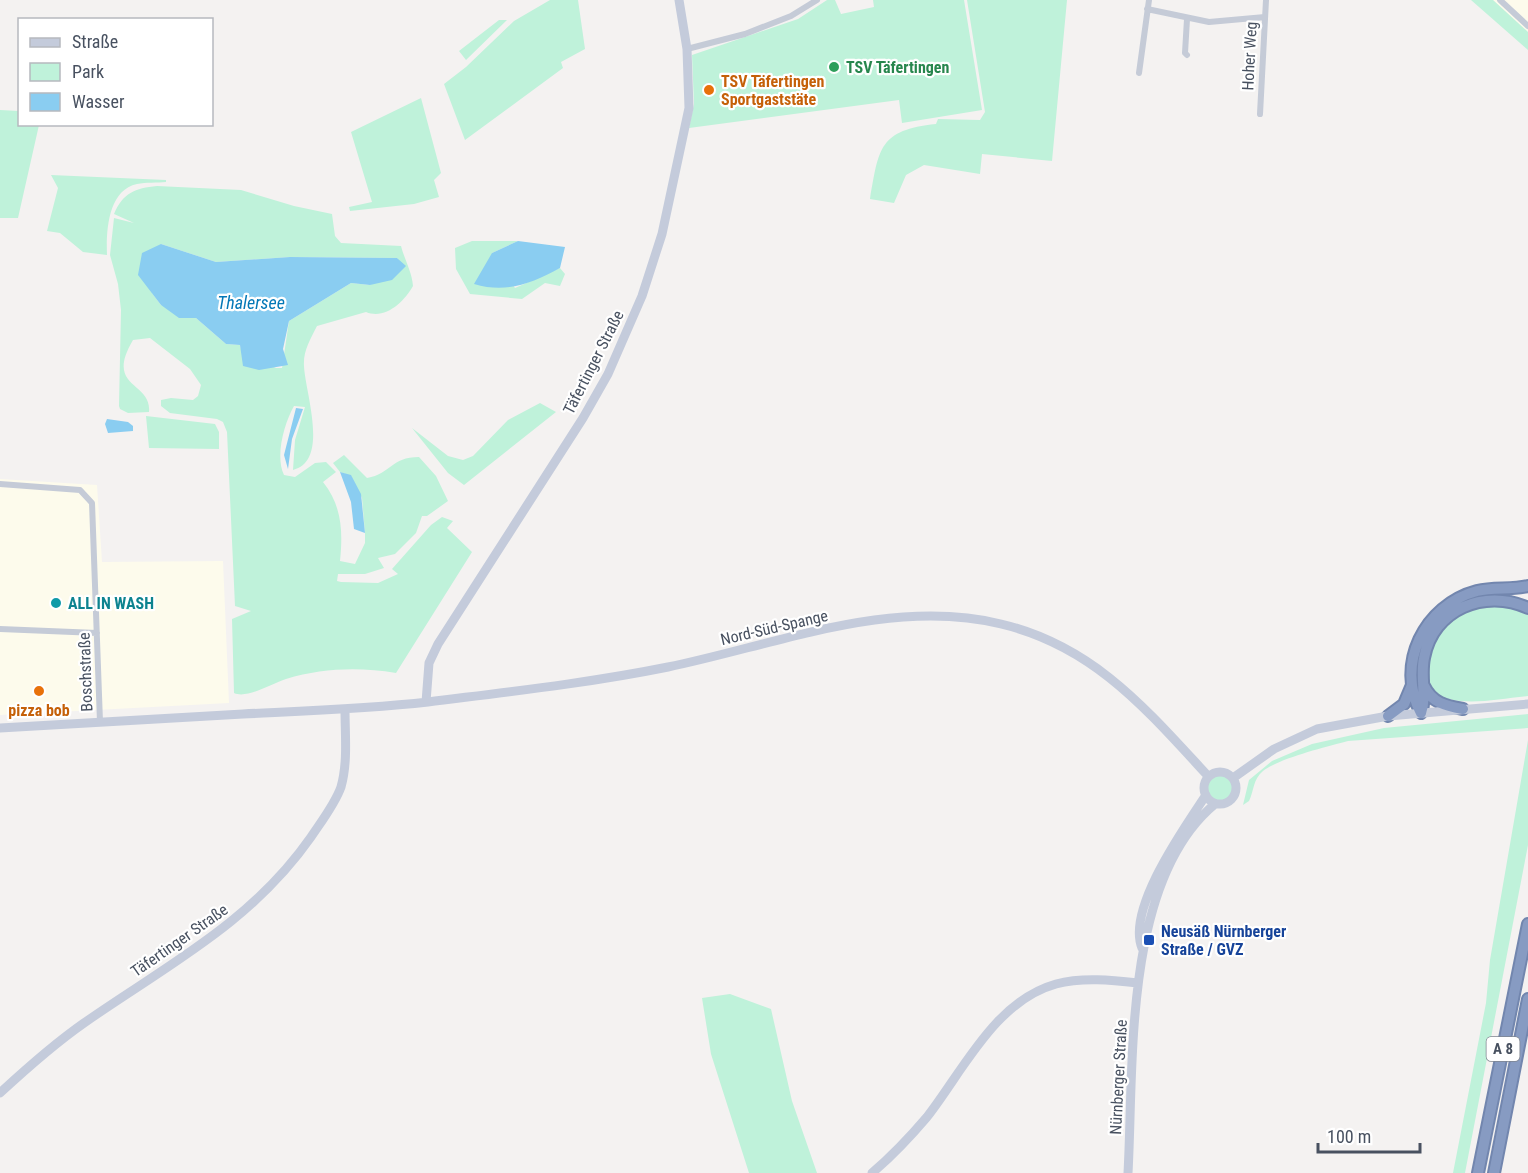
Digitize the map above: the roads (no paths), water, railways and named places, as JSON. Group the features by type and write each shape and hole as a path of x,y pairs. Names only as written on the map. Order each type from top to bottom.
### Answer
{"highway":[{"path":"1421,714 1417,705 1418,682 1413,652 1420,635 1435,614 1446,605 1478,591 1528,586"},
{"path":"1388,716 1404,704 1418,682 1428,644 1450,614 1473,603 1492,599 1509,601 1528,608"},
{"path":"1418,682 1436,701 1463,709"},
{"name":"A 8","path":"1478,1173 1528,924"},
{"name":"A 8","path":"1494,1173 1528,999"}],"street":[{"name":"Täfertinger Straße","path":"426,702 429,663 438,644 608,374 642,296 662,234 689,108 687,49 680,0"},
{"path":"687,49 745,34 791,16 817,0"},
{"path":"1140,73 1149,0"},
{"name":"Hoher Weg","path":"1260,114 1266,0"},
{"path":"1500,0 1528,26"},
{"path":"1147,9 1209,22 1265,17"},
{"path":"1186,19 1187,55"},
{"name":"Boschstraße","path":"0,484 70,488 80,490 87,496 93,511 100,722"},
{"name":"Nord-Süd-Spange","path":"0,728 329,711 426,702 668,667 876,620 954,616 1001,623 1055,643 1108,675 1142,705 1208,776"},
{"path":"0,629 97,633"},
{"path":"1233,778 1274,749 1317,729 1388,716 1528,704"},
{"name":"Täfertinger Straße","path":"0,1093 35,1060 83,1023 204,944 241,915 272,884 300,852 340,789 345,769 345,710"},
{"path":"1167,862 1193,825 1215,804 1223,804 1232,798 1236,788 1233,778 1222,772 1208,776 1204,785 1206,795 1215,804"},
{"path":"1167,862 1206,795"},
{"name":"Nürnberger Straße","path":"1128,1173 1138,983 1142,948 1167,862"},
{"path":"872,1173 921,1124 994,1026 1012,1008 1034,993 1076,980 1138,983"}],"water":[{"path":"518,241 565,247 560,268 519,285 497,288 474,284 492,253"},
{"name":"Thalersee","path":"161,244 216,262 290,257 397,258 406,266 392,280 370,285 351,283 289,321 283,349 288,365 259,370 243,366 240,345 226,344 196,318 179,318 161,305 138,275 142,253"},
{"path":"296,408 303,409 292,439 288,469 284,455"},
{"path":"107,419 128,422 133,426 133,431 108,433 105,424"},
{"path":"340,472 351,475 361,494 365,533 354,529 351,502"}],"place":[{"name":"TSV Täfertingen","path":"834,67"},
{"name":"TSV Täfertingen Sportgaststäte","path":"709,90"},
{"name":"ALL IN WASH","path":"56,603"},
{"name":"pizza bob","path":"39,691"},
{"name":"Neusäß Nürnberger Straße / GVZ","path":"1149,940"}]}
